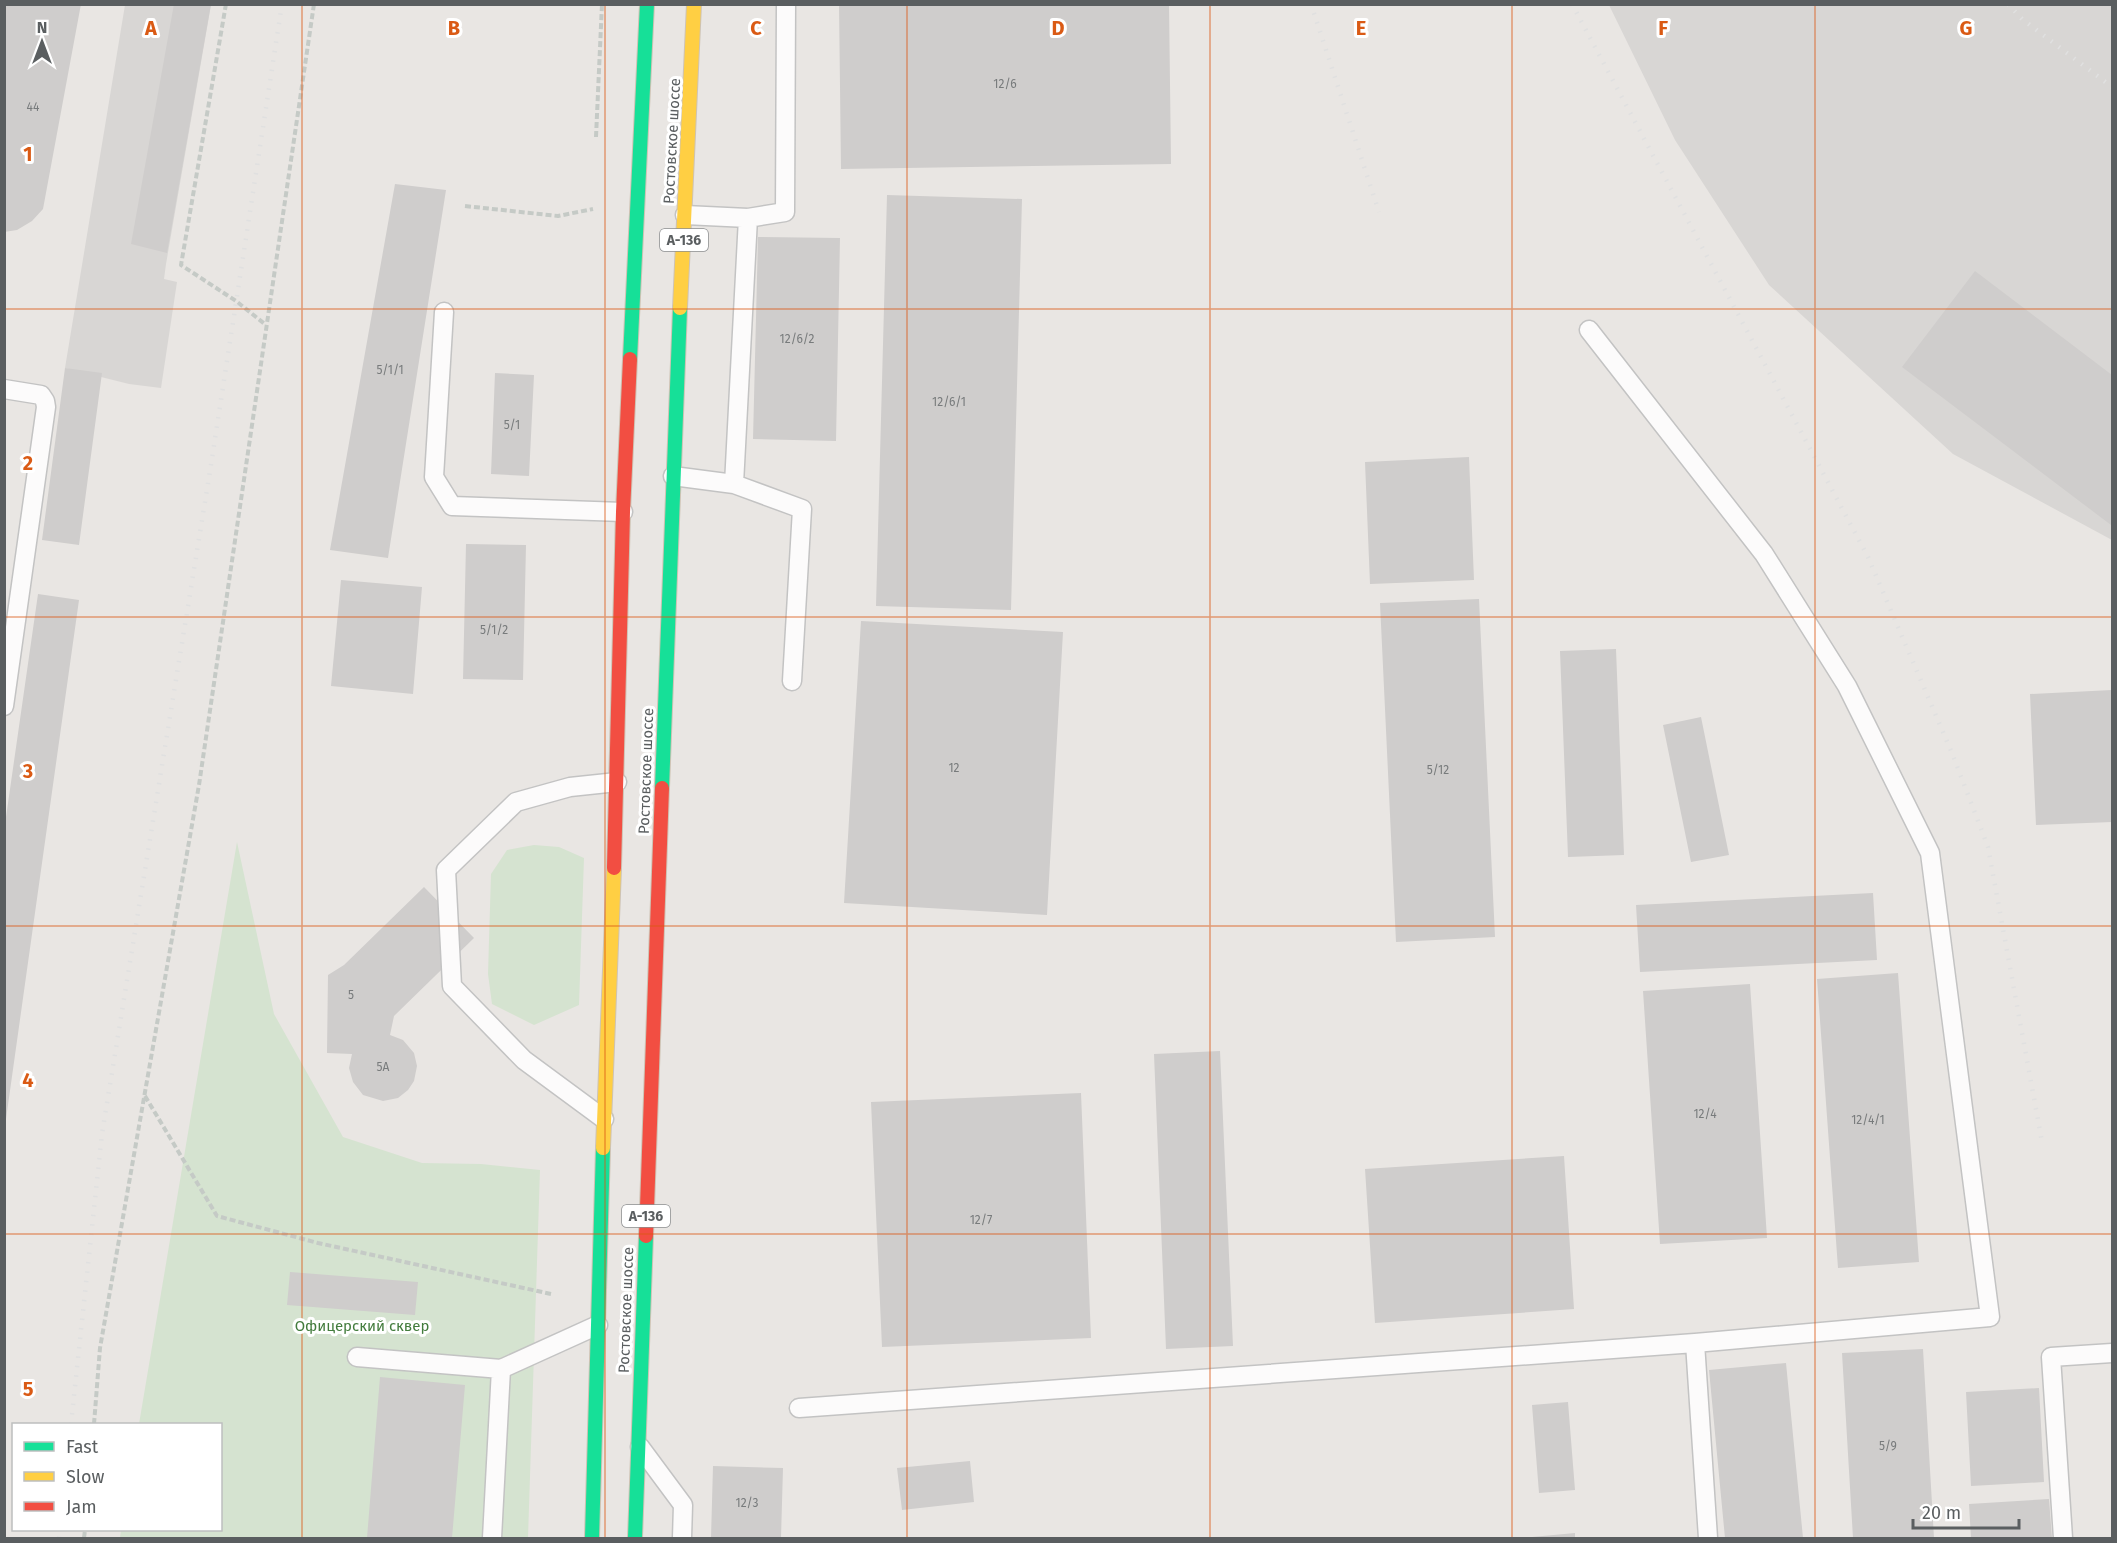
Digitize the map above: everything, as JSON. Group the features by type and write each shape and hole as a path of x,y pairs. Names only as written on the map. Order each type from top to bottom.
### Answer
{"main road":[{"name":"Ростовское шоссе","path":"592,1539 623,512 644,213 647,4"},
{"name":"Ростовское шоссе","path":"635,1539 673,476 679,214 694,4"}],"lane":[{"path":"679,214 748,218 785,212 786,4"},
{"path":"734,484 748,218"},
{"path":"444,312 434,477 452,506 623,512"},
{"path":"799,1408 1695,1343 1990,1317 1930,853 1847,686 1764,554 1589,330"},
{"path":"4,389 41,395 46,407 4,706"},
{"path":"673,476 734,484 802,509 792,681"},
{"path":"604,1119 524,1060 452,986 446,870 516,802 570,788 616,782"},
{"path":"357,1357 501,1369 598,1325"},
{"path":"1695,1343 1708,1539"},
{"path":"2063,1539 2051,1357 2112,1353"},
{"path":"492,1539 501,1369"},
{"path":"638,1444 684,1505 682,1539"}],"path":[{"path":"226,4 181,265 236,301 266,326"},
{"path":"94,1423 100,1348 199,785 314,4"},
{"path":"596,138 602,4"},
{"path":"465,206 558,216 593,209"},
{"path":"144,1096 217,1216 318,1243 551,1294"}],"shaded area":[{"path":"125,5 211,5 164,279 177,282 161,388 129,384 65,368"},
{"path":"1609,5 2112,5 2112,540 1953,454 1769,285 1675,140"}],"green space":[{"name":"Офицерский сквер","path":"237,842 274,1014 343,1137 422,1163 481,1164 540,1170 528,1538 120,1538 121,1531 222,1531 222,1423 139,1423"},
{"path":"534,845 559,847 584,858 579,1005 534,1025 492,1004 488,974 491,874 507,850"}],"building":[{"path":"4,4 81,4 43,209 32,221 17,230 4,232"},
{"path":"174,4 211,4 167,253 131,244"},
{"path":"839,4 1169,4 1171,164 841,169"},
{"path":"395,184 446,190 388,558 330,550"},
{"path":"887,195 1022,199 1011,610 876,606"},
{"path":"758,237 840,238 836,441 753,439"},
{"path":"1975,271 2112,375 2111,525 1902,367"},
{"path":"65,368 102,373 79,545 42,540"},
{"path":"495,373 534,375 529,476 491,474"},
{"path":"1469,457 1474,580 1370,584 1365,462"},
{"path":"466,544 526,545 523,680 463,679"},
{"path":"341,580 422,587 413,694 331,686"},
{"path":"38,594 79,600 6,1119 4,831"},
{"path":"1479,599 1495,937 1396,942 1380,603"},
{"path":"861,621 1063,632 1047,915 844,903"},
{"path":"1616,649 1624,855 1568,857 1560,651"},
{"path":"2112,690 2112,822 2036,825 2030,694"},
{"path":"1701,717 1729,855 1691,862 1663,725"},
{"path":"424,887 474,938 394,1016 390,1035 403,1040 414,1053 417,1066 414,1081 408,1090 398,1098 383,1101 363,1095 353,1082 349,1068 352,1054 327,1053 328,975 344,965"},
{"path":"1873,893 1877,960 1640,972 1636,905"},
{"path":"1898,973 1919,1262 1838,1268 1817,979"},
{"path":"1750,984 1767,1238 1660,1244 1643,991"},
{"path":"1220,1051 1233,1346 1166,1349 1154,1054"},
{"path":"1081,1093 1091,1338 882,1347 871,1102"},
{"path":"1564,1156 1574,1309 1375,1323 1365,1169"},
{"path":"290,1272 418,1282 415,1315 287,1305"},
{"path":"1923,1349 1934,1538 1853,1538 1842,1353"},
{"path":"1786,1363 1803,1538 1725,1538 1709,1370"},
{"path":"380,1377 465,1385 452,1538 367,1538"},
{"path":"2039,1388 2044,1482 1971,1486 1966,1392"},
{"path":"1568,1402 1575,1490 1539,1493 1532,1405"},
{"path":"970,1461 974,1502 902,1510 897,1468"},
{"path":"713,1466 783,1468 781,1538 711,1538"},
{"path":"2049,1499 2052,1538 1971,1538 1969,1504"},
{"path":"1575,1533 1575,1538 1532,1538 1532,1537"}],"railway":[{"path":"71,1423 102,1134 211,465 282,4"},
{"path":"1311,4 1379,212"},
{"path":"1572,4 1868,557 1952,753 1988,847 2042,1142"},
{"path":"2008,4 2022,19 2112,87"},
{"path":"59,1538 60,1531"}],"traffic: fast":[{"path":"630,359 647,4"},
{"path":"662,788 680,308"},
{"path":"592,1538 603,1148"},
{"path":"635,1538 646,1236"}],"traffic: slow":[{"path":"680,308 694,4"},
{"path":"603,1148 614,868"}],"traffic: jam":[{"path":"614,868 623,512 630,359"},
{"path":"646,1236 662,788"}]}
